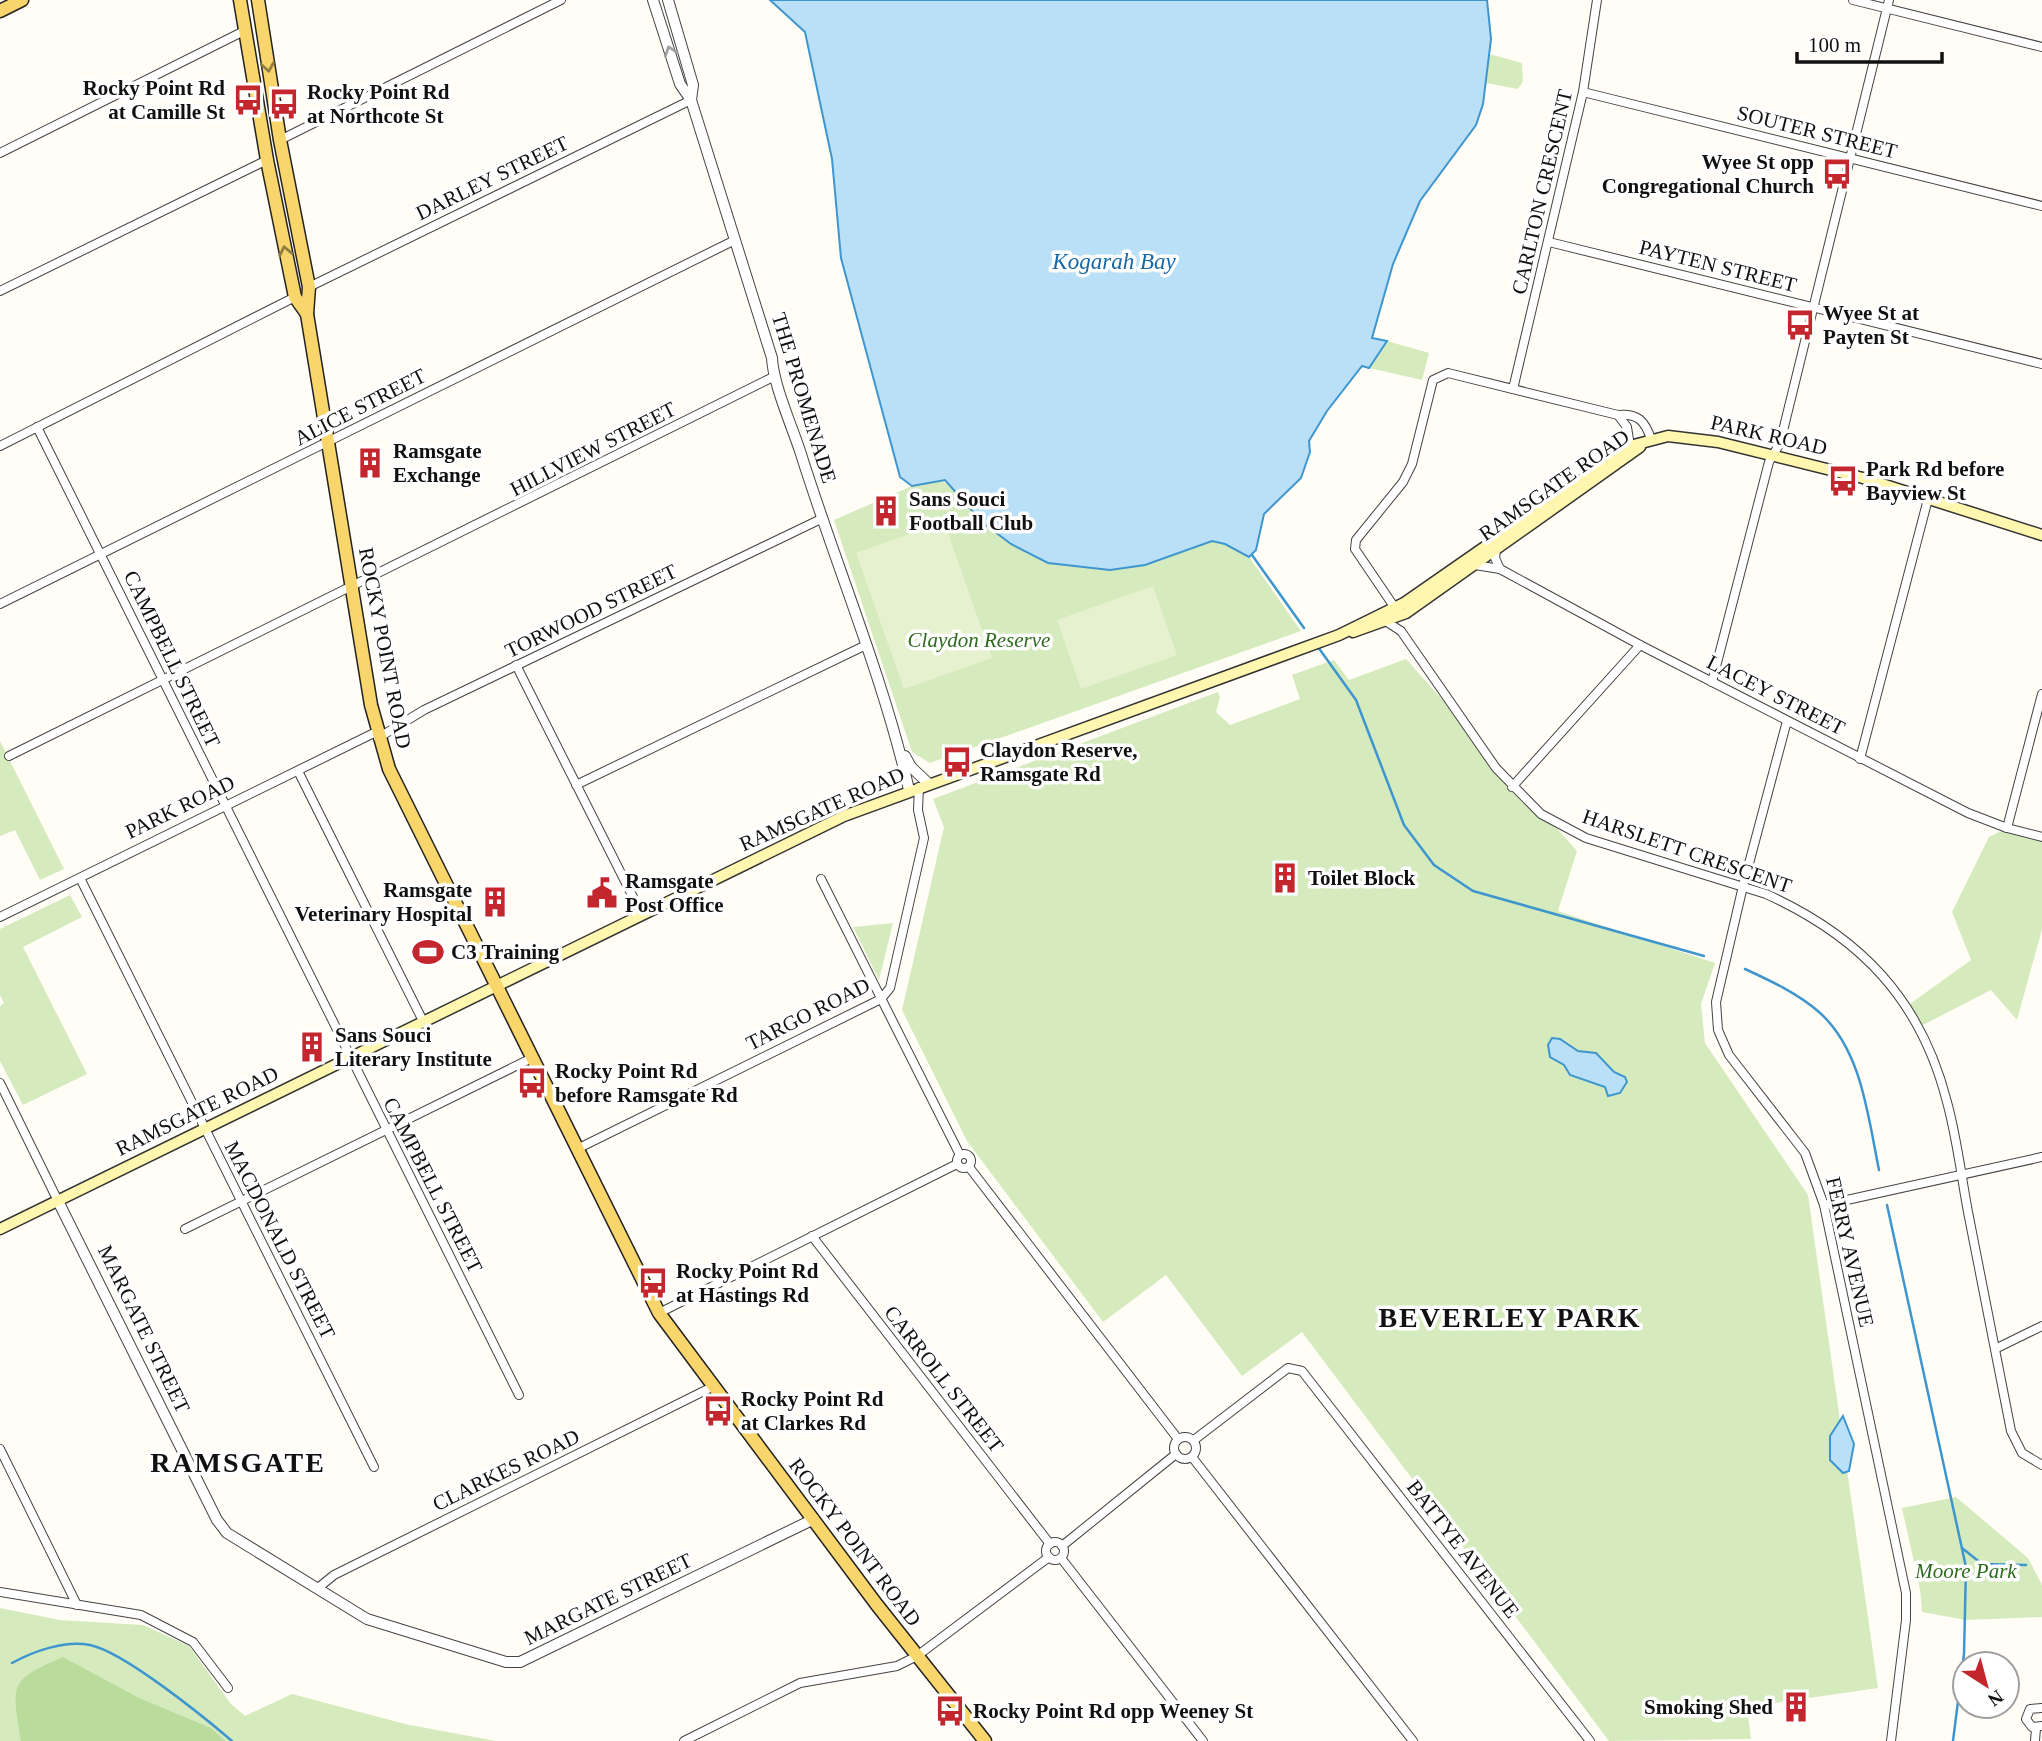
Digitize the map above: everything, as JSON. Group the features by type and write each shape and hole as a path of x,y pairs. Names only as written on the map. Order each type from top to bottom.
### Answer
{"main road":[{"path":"0,11 22,0"},
{"name":"ROCKY POINT ROAD","path":"240,0 267,160 295,298 307,314"},
{"name":"ROCKY POINT ROAD","path":"258,0 280,140 309,287 307,314 377,735 389,769 659,1313 712,1387 985,1741"},
{"name":"PARK ROAD","path":"1651,439 1686,436 1773,455 2042,535"},
{"name":"RAMSGATE ROAD","path":"1339,635 1387,622 1630,446 1651,439"},
{"name":"RAMSGATE ROAD","path":"0,1229 815,829 915,789 1325,641 1400,610 1475,565 1651,439"}],"street":[{"path":"280,140 561,0"},
{"name":"THE PROMENADE","path":"653,0 680,84 691,100 772,358 773,377 783,397 821,519 915,789"},
{"name":"THE PROMENADE","path":"668,0 693,85 691,100"},
{"name":"CARLTON CRESCENT","path":"1513,389 1583,92 1597,0"},
{"path":"1853,0 1888,4 2042,47"},
{"path":"1712,682 1769,462 1780,443 1888,4"},
{"path":"0,153 244,31"},
{"name":"SOUTER STREET","path":"1583,92 2042,206"},
{"name":"DARLEY STREET","path":"309,287 691,100"},
{"path":"0,291 267,160"},
{"name":"ALICE STREET","path":"0,604 735,240"},
{"name":"PAYTEN STREET","path":"1549,242 2042,364"},
{"path":"0,446 295,298"},
{"path":"1401,631 1400,610 1355,549 1356,540 1403,482 1412,464 1433,380 1448,373 1618,415 1631,414 1645,422 1651,439"},
{"name":"HILLVIEW STREET","path":"9,756 773,377"},
{"path":"1618,415 1628,427 1630,446"},
{"name":"CAMPBELL STREET","path":"37,427 519,1395"},
{"path":"1860,759 1928,499"},
{"name":"TORWOOD STREET","path":"377,735 821,519"},
{"path":"1496,550 1495,558 1500,569"},
{"name":"LACEY STREET","path":"1475,565 1500,569 1860,759 2007,828 2042,836"},
{"name":"HARSLETT CRESCENT","path":"1387,622 1401,631 1513,787 1541,814 1586,838 1743,886 1790,905 1832,929 1869,961 1897,993 1919,1027 1941,1081 2015,1443 2031,1460 2042,1465"},
{"path":"1513,787 1640,645"},
{"path":"576,785 864,646"},
{"path":"516,666 641,913"},
{"path":"2007,828 2042,694"},
{"name":"FERRY AVENUE","path":"1787,721 1743,886 1716,1002 1718,1030 1729,1055 1805,1153 1824,1205 1906,1593 1906,1620 1891,1741"},
{"name":"PARK ROAD","path":"0,917 377,735"},
{"name":"THE PROMENADE","path":"899,746 912,767 915,789"},
{"path":"298,771 423,1021"},
{"path":"915,789 918,810"},
{"name":"TARGO ROAD","path":"577,1149 881,999 890,988 924,838 915,789"},
{"name":"MACDONALD STREET","path":"80,878 374,1467"},
{"path":"659,1313 957,1164 960,1155 821,879"},
{"path":"185,1229 532,1058"},
{"name":"MARGATE STREET","path":"0,1083 217,1520 227,1532 382,1625 506,1662 520,1662 814,1519"},
{"path":"960,1155 969,1156 968,1167 1178,1438"},
{"path":"1824,1205 2042,1157"},
{"path":"957,1164 960,1168 968,1167"},
{"name":"CARROLL STREET","path":"812,1236 1050,1544"},
{"path":"1995,1349 2042,1326"},
{"name":"BATTYE AVENUE","path":"1194,1440 1288,1368 1298,1368 1590,1741"},
{"name":"CLARKES ROAD","path":"318,1588 348,1568 712,1387"},
{"path":"1188,1436 1194,1440 1197,1447 1192,1457 1182,1459 1176,1454 1174,1444 1178,1438 1188,1436"},
{"path":"0,1449 77,1605"},
{"path":"1060,1558 1062,1546 1176,1454"},
{"path":"1192,1457 1413,1741"},
{"path":"1049,1557 1046,1550 1050,1544 1056,1542 1062,1546"},
{"path":"684,1741 800,1683 897,1667 918,1656 1049,1557 1060,1558 1203,1741"},
{"path":"0,1592 141,1615 187,1639 228,1688"},
{"path":"2035,1741 2039,1727 2027,1722 2026,1715 2033,1707 2042,1708"}],"green space":[{"path":"1487,0 1489,54 1522,63 1523,81 1518,89 1486,83 1476,125 1420,201"},
{"path":"1387,341 1429,353 1422,380 1369,368"},
{"name":"Claydon Reserve","path":"939,479 954,488 983,523 1011,544 1048,563 1110,570 1145,565 1212,541 1225,544 1249,557 1301,631 930,763 912,752 834,520 912,486"},
{"path":"944,522 992,658 904,689 856,553"},
{"path":"1153,586 1177,655 1081,689 1057,620"},
{"path":"1406,659 1577,851 1558,911 1715,963 1701,1004 1705,1043 1808,1195 1878,1688 1747,1707 1751,1739 1609,1741 1302,1332 1242,1376 1166,1275 1103,1322 967,1141 902,1010 944,827 933,799 1218,692 1220,697 1216,712 1230,725 1300,699 1292,675 1334,660 1349,680"},
{"path":"0,741 64,869 40,880 15,830 0,836"},
{"path":"2007,828 2042,837 2042,929 2017,1020 1991,990 1919,1027 1907,1006 1971,960 1952,912 1989,837"},
{"path":"70,895 82,917 23,947 87,1074 23,1105 0,1061 0,1006 4,1003 0,995 0,929"},
{"path":"893,923 879,980 853,927"},
{"name":"Moore Park","path":"1956,1497 2028,1558 2042,1585 2042,1617 1966,1620 1922,1612 1920,1589 1902,1508"},
{"path":"0,1608 60,1620 143,1625 189,1646 231,1704 245,1716 292,1694 405,1724 496,1741 0,1741"},
{"path":"63,1657 139,1698 211,1728 225,1741 21,1741 16,1707 18,1686 32,1672"}],"water":[{"name":"Kogarah Bay","path":"770,0 1487,0 1491,39 1483,104 1476,125 1420,201 1393,264 1372,338 1387,341 1369,368 1362,366 1327,411 1309,441 1310,452 1301,478 1264,514 1256,550 1249,557 1225,544 1212,541 1145,565 1110,570 1048,563 1011,544 983,523 945,480 912,486 900,477 841,258 832,159 805,32"},
{"path":"1552,1038 1560,1039 1578,1051 1596,1053 1614,1072 1625,1077 1627,1082 1620,1093 1608,1096 1605,1087 1570,1075 1564,1065 1550,1057 1548,1045"},
{"path":"1843,1416 1854,1444 1849,1471 1843,1473 1830,1460 1830,1436"}],"waterway":[{"path":"1252,555 1304,628"},
{"path":"1318,647 1356,700 1404,825 1434,865 1473,891 1704,956"},
{"path":"1745,969 1802,999 1819,1012 1845,1045 1867,1107 1879,1170"},
{"path":"1887,1205 1966,1567 1964,1654 1953,1741"},
{"path":"1962,1548 1982,1564 2026,1565"},
{"path":"12,1663 30,1654 60,1645 90,1645 105,1650 163,1687 232,1741"}],"place":[{"name":"Rocky Point Rd at Camille St","path":"248,100"},
{"name":"Rocky Point Rd at Northcote St","path":"284,104"},
{"name":"Wyee St opp Congregational Church","path":"1837,174"},
{"name":"Wyee St at Payten St","path":"1800,325"},
{"name":"Ramsgate Exchange","path":"370,463"},
{"name":"Park Rd before Bayview St","path":"1843,481"},
{"name":"Sans Souci Football Club","path":"886,511"},
{"name":"Claydon Reserve, Ramsgate Rd","path":"957,762"},
{"name":"Toilet Block","path":"1285,878"},
{"name":"Ramsgate Post Office","path":"602,893"},
{"name":"Ramsgate Veterinary Hospital","path":"495,902"},
{"name":"C3 Training","path":"428,952"},
{"name":"Sans Souci Literary Institute","path":"312,1047"},
{"name":"Rocky Point Rd before Ramsgate Rd","path":"532,1083"},
{"name":"Rocky Point Rd at Hastings Rd","path":"653,1283"},
{"name":"Rocky Point Rd at Clarkes Rd","path":"718,1411"},
{"name":"Smoking Shed","path":"1796,1707"},
{"name":"Rocky Point Rd opp Weeney St","path":"950,1711"}],"district":[{"name":"BEVERLEY PARK","path":"1510,1317"},
{"name":"RAMSGATE","path":"238,1462"}]}
